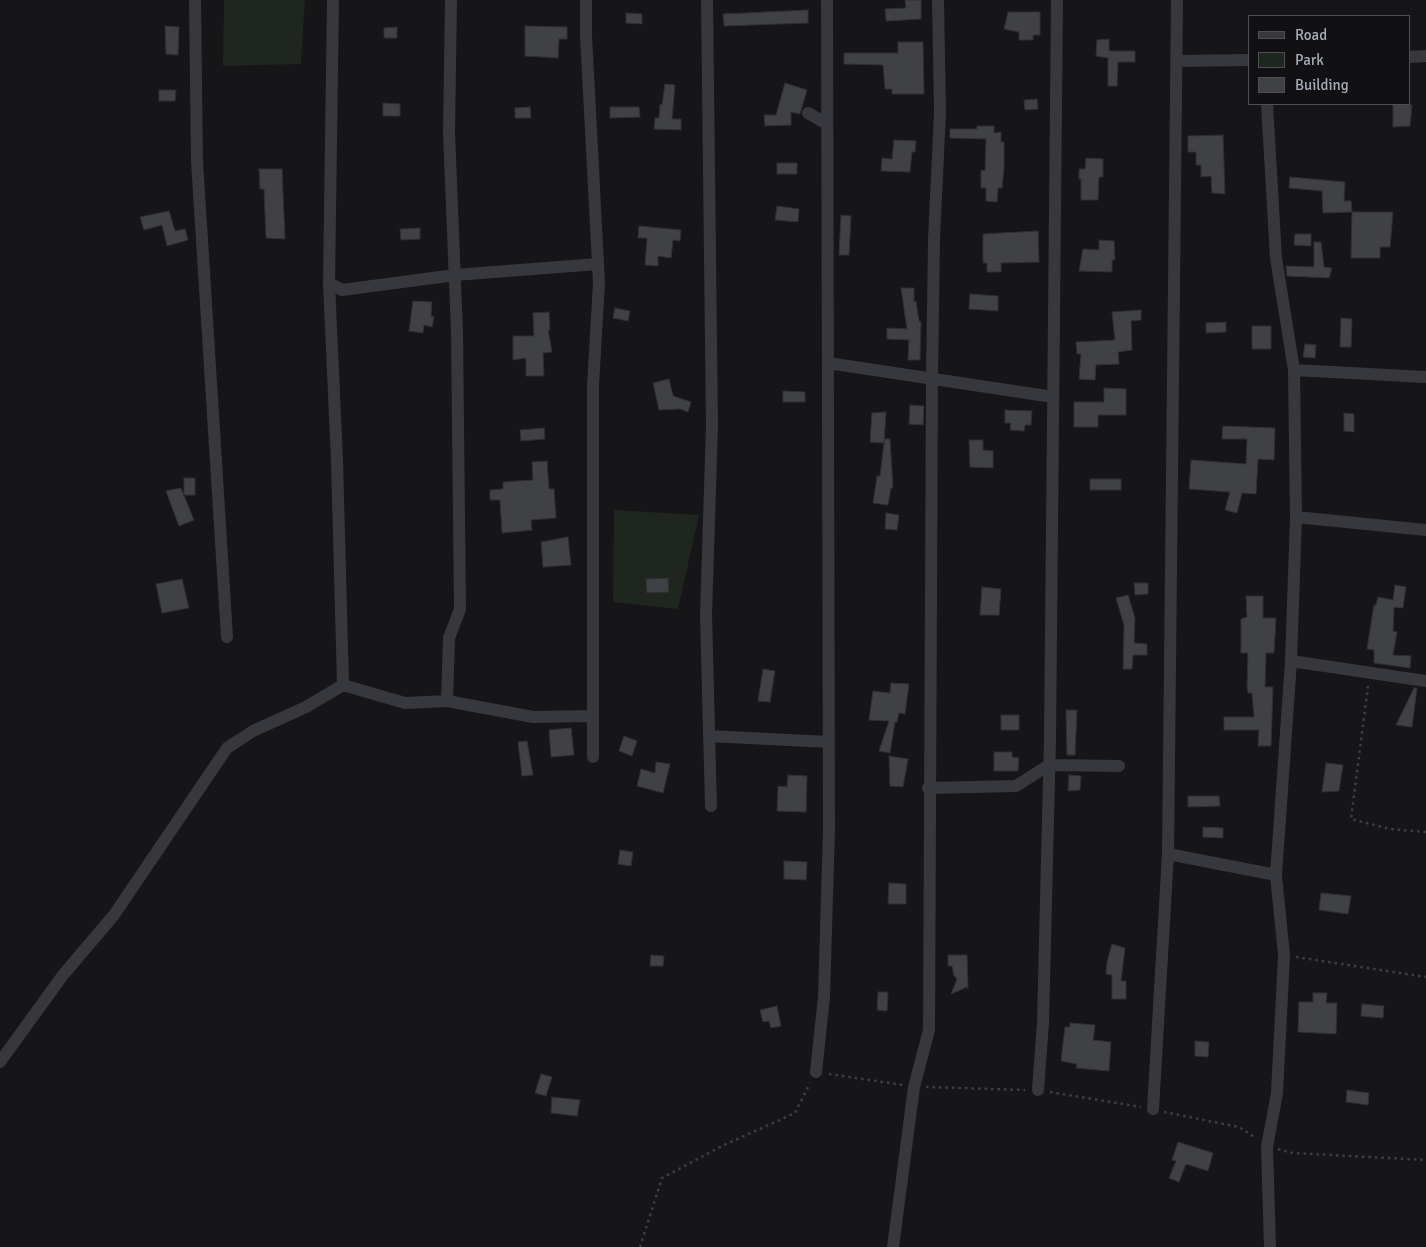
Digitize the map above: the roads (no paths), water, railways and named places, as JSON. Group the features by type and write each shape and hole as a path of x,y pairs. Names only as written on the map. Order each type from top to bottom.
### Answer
{"street":[{"path":"195,0 197,161 227,637"},
{"path":"333,0 329,283 338,470 343,686"},
{"path":"447,701 449,638 460,609 455,275 449,132 451,0"},
{"path":"586,0 586,36 598,264 593,386 593,757"},
{"path":"706,0 712,426 706,615 711,806"},
{"path":"816,1072 824,997 829,828 827,0"},
{"path":"893,1247 914,1086 929,1030 928,788 934,239 940,112 938,0"},
{"path":"1038,1090 1043,1023 1049,765 1057,0"},
{"path":"1153,1110 1168,854 1177,0"},
{"path":"1411,56 1426,56"},
{"path":"1176,61 1248,60"},
{"path":"1267,105 1276,258 1294,370 1296,517 1291,661 1276,874 1284,955 1277,1093 1267,1147 1270,1247"},
{"path":"808,113 827,124"},
{"path":"329,283 342,290 455,275 598,264"},
{"path":"828,363 1053,398"},
{"path":"1294,370 1426,377"},
{"path":"1296,517 1426,530"},
{"path":"1291,661 1426,681"},
{"path":"0,1062 63,975 114,915 152,862 227,748 253,732 306,707 343,686 405,703 447,701 533,717 593,716"},
{"path":"709,736 829,742"},
{"path":"928,788 1016,786 1049,765 1119,766"},
{"path":"1168,854 1276,874"}]}
